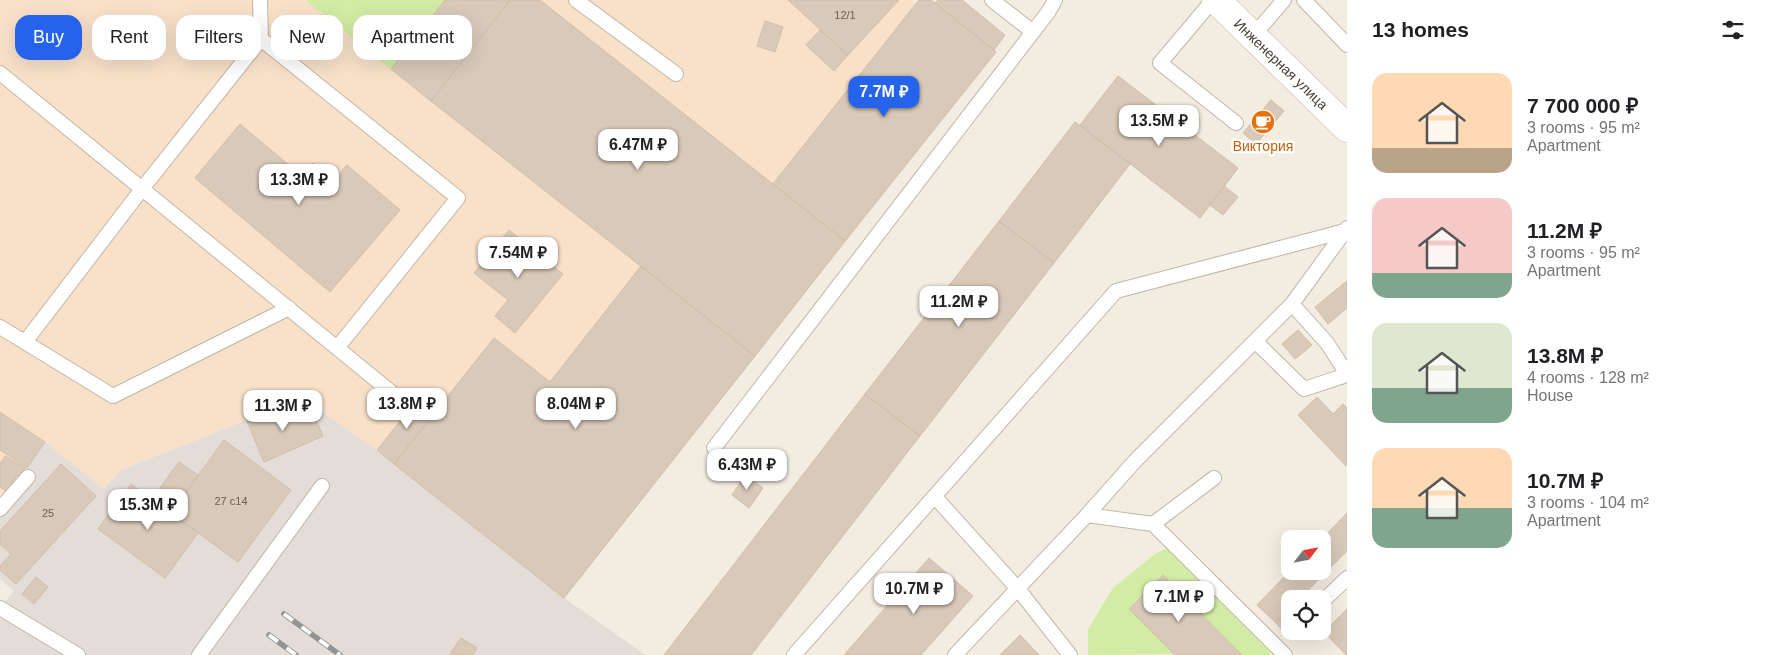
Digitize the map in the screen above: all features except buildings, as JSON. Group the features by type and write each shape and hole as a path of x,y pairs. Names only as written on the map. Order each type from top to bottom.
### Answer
{"street":[{"name":"Инженерная улица","path":"1215,0 1347,128"}],"lane":[{"path":"260,0 260,15"},
{"path":"576,0 676,74"},
{"path":"992,0 1033,32"},
{"path":"714,448 1050,11 1055,0"},
{"path":"1215,0 1160,63 1236,123"},
{"path":"1253,36 1284,0"},
{"path":"1304,0 1347,45"},
{"path":"261,39 458,198 337,348"},
{"path":"25,342 142,188 244,60"},
{"path":"0,73 391,392"},
{"path":"955,655 1087,515 1135,461 1292,304 1346,230"},
{"path":"794,655 1116,291 1346,230"},
{"path":"1255,341 1304,389 1347,375 1327,343 1292,304"},
{"path":"0,327 114,396 289,308"},
{"path":"0,509 28,477"},
{"path":"1153,524 1214,478"},
{"path":"199,655 322,486"},
{"path":"935,497 1018,589 1070,655"},
{"path":"1087,515 1153,524 1285,655"},
{"path":"1331,593 1347,578"},
{"path":"0,608 78,655"}],"shaded area":[{"path":"0,0 911,0 916,4 919,0 931,0 996,52 564,598 377,450 302,398 121,470 104,489 45,442 27,468 0,499"},
{"path":"302,398 377,450 564,598 646,655 0,655 0,608 14,591 0,579 0,499 27,468 45,442 104,489 121,470"}],"green space":[{"path":"305,0 445,0 433,15 353,15 353,39 343,30 343,15 324,15"},
{"path":"380,60 398,60 391,69"},
{"path":"1168,548 1271,649 1270,655 1242,655 1163,575 1129,609 1174,654 1088,655 1088,629 1113,588 1155,554"}],"railway":[{"path":"284,614 340,655"},
{"path":"269,635 296,655"}],"place":[{"name":"Виктория","path":"1263,122"}]}
